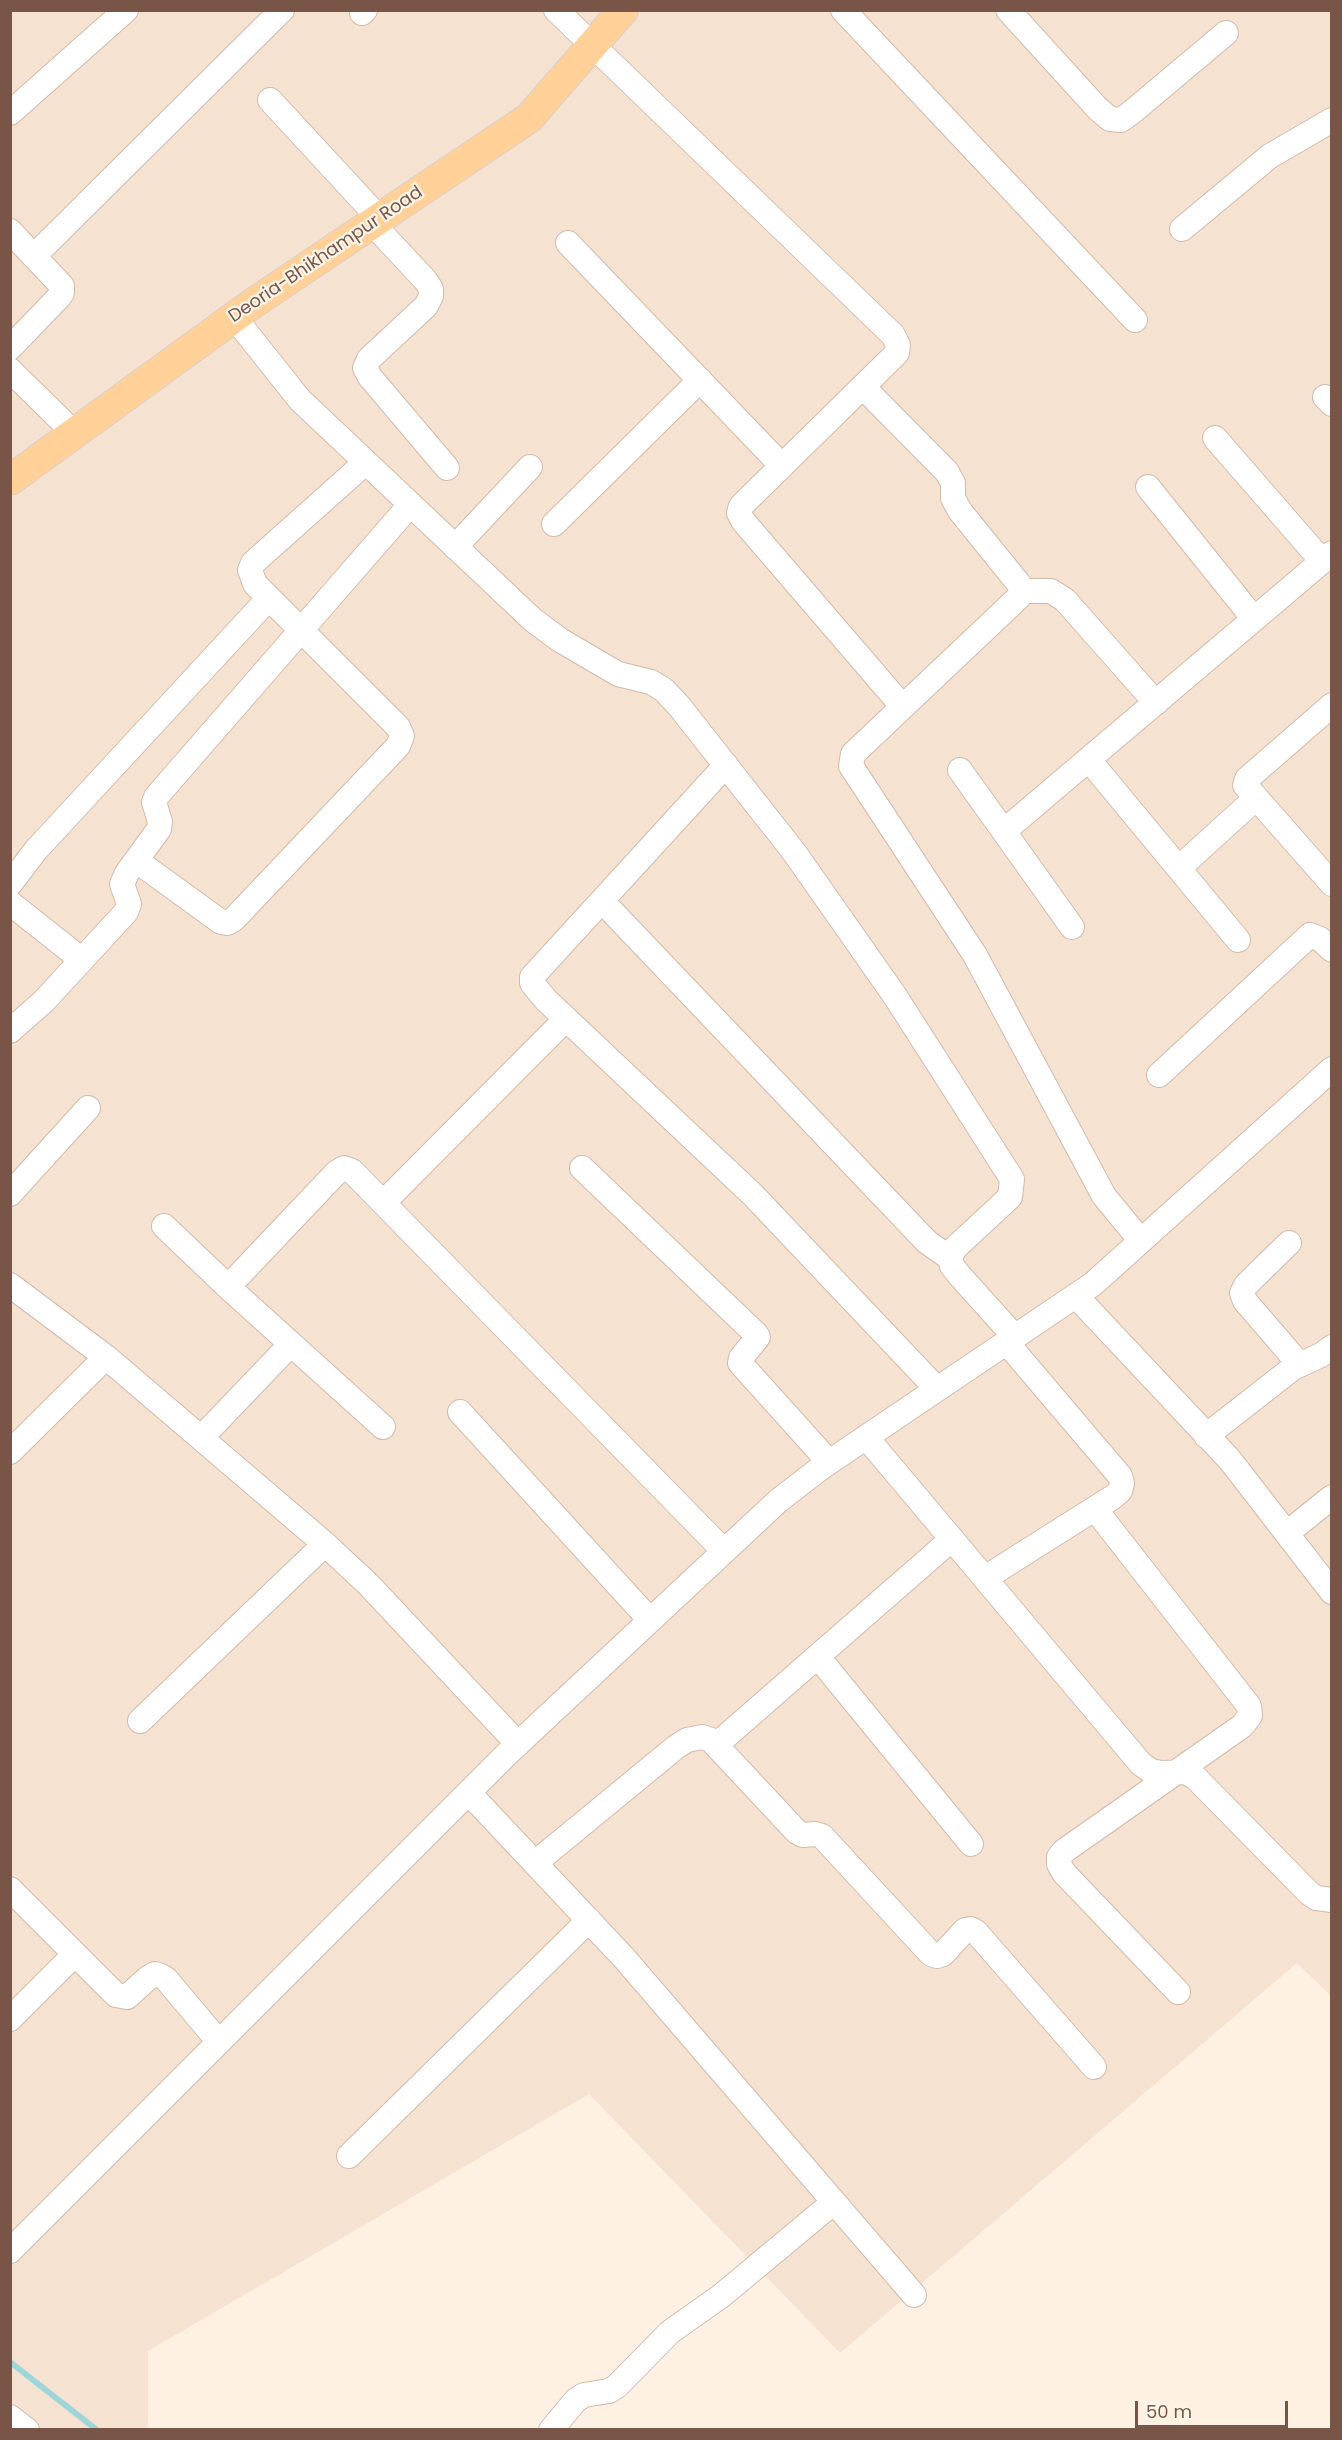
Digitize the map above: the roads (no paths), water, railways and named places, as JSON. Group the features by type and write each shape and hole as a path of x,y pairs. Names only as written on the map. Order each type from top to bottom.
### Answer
{"main road":[{"name":"Deoria-Bhikhampur Road","path":"10,480 234,317 529,118 623,10"}],"street":[{"path":"10,113 126,10"},
{"path":"34,256 282,10"},
{"path":"556,10 591,47 893,335 898,345 897,353 741,506 740,513 743,521 902,706"},
{"path":"843,10 1134,320"},
{"path":"1008,10 1098,109 1110,119 1121,120 1132,112 1226,33"},
{"path":"270,100 376,221 431,289 431,296 426,306 369,359 364,368 447,468"},
{"path":"1182,229 1270,156 1332,120"},
{"path":"10,231 62,286 62,293 10,348"},
{"path":"568,243 782,466"},
{"path":"234,317 300,400 533,620 560,640 618,674 651,682 664,690 679,706 794,852 895,996 1012,1179 1010,1197 955,1248 950,1258 952,1266 1120,1476 1122,1483 1120,1491 1095,1509 985,1578"},
{"path":"10,370 74,433"},
{"path":"554,524 700,380"},
{"path":"862,387 948,472 953,483 953,498 960,511 1019,584 1022,591"},
{"path":"1004,831 1327,557 1215,438"},
{"path":"137,861 221,922 227,923 234,919 398,746 402,736 399,727 269,598 251,576 250,570 253,562 365,463"},
{"path":"454,547 530,467"},
{"path":"1148,487 1254,619"},
{"path":"10,1031 44,1000 126,912 129,904 122,884 159,829 160,822 154,802 156,797 410,506"},
{"path":"1022,591 1051,591 1065,600 1156,703"},
{"path":"1022,591 853,754 851,766 975,955 1104,1196 1141,1240"},
{"path":"10,884 36,850 269,598"},
{"path":"1332,705 1247,779 1245,786 1332,884"},
{"path":"1089,760 1238,939"},
{"path":"726,765 532,977 532,983 536,990 566,1019 753,1195 938,1389"},
{"path":"960,770 1072,927"},
{"path":"1179,868 1255,799"},
{"path":"602,901 927,1242 950,1258"},
{"path":"10,903 82,960"},
{"path":"1159,1075 1310,935 1320,939 1332,950"},
{"path":"384,1202 566,1019"},
{"path":"10,2251 518,1744 778,1501 829,1462 1077,1296 1332,1069"},
{"path":"10,1194 88,1108"},
{"path":"228,1287 336,1173 344,1168 352,1171 724,1551"},
{"path":"582,1168 756,1334 758,1337 741,1358 740,1363 829,1462"},
{"path":"164,1226 383,1427"},
{"path":"1289,1243 1246,1285 1242,1293 1245,1301 1300,1365"},
{"path":"10,1285 106,1357 325,1544 368,1584 518,1744"},
{"path":"1077,1296 1230,1460 1332,1592"},
{"path":"201,1438 291,1344"},
{"path":"1206,1436 1282,1376 1332,1347"},
{"path":"10,1452 106,1357"},
{"path":"460,1412 650,1620"},
{"path":"866,1437 1141,1764 1161,1773 1186,1772 1196,1778 1309,1893 1316,1898 1332,1899"},
{"path":"1287,1533 1332,1497"},
{"path":"1095,1509 1249,1706 1250,1716 1242,1726 1064,1851 1059,1857 1059,1864 1064,1873 1178,1992"},
{"path":"716,1745 952,1539"},
{"path":"140,1721 325,1544"},
{"path":"818,1657 970,1844"},
{"path":"535,1863 676,1747 687,1740 702,1737 711,1740 797,1832 803,1835 822,1836 932,1953 937,1956 943,1954 965,1930 971,1929 976,1932 1094,2067"},
{"path":"469,1793 629,1963 914,2295"},
{"path":"10,1888 116,1995 122,1998 127,1997 155,1974 166,1979 219,2042"},
{"path":"349,2156 589,1920"},
{"path":"10,2019 75,1954"},
{"path":"551,2430 576,2400 584,2395 609,2391 617,2386 670,2332 721,2296 834,2202"},
{"path":"10,2417 27,2430"}],"waterway":[{"path":"10,2362 97,2430"}]}
